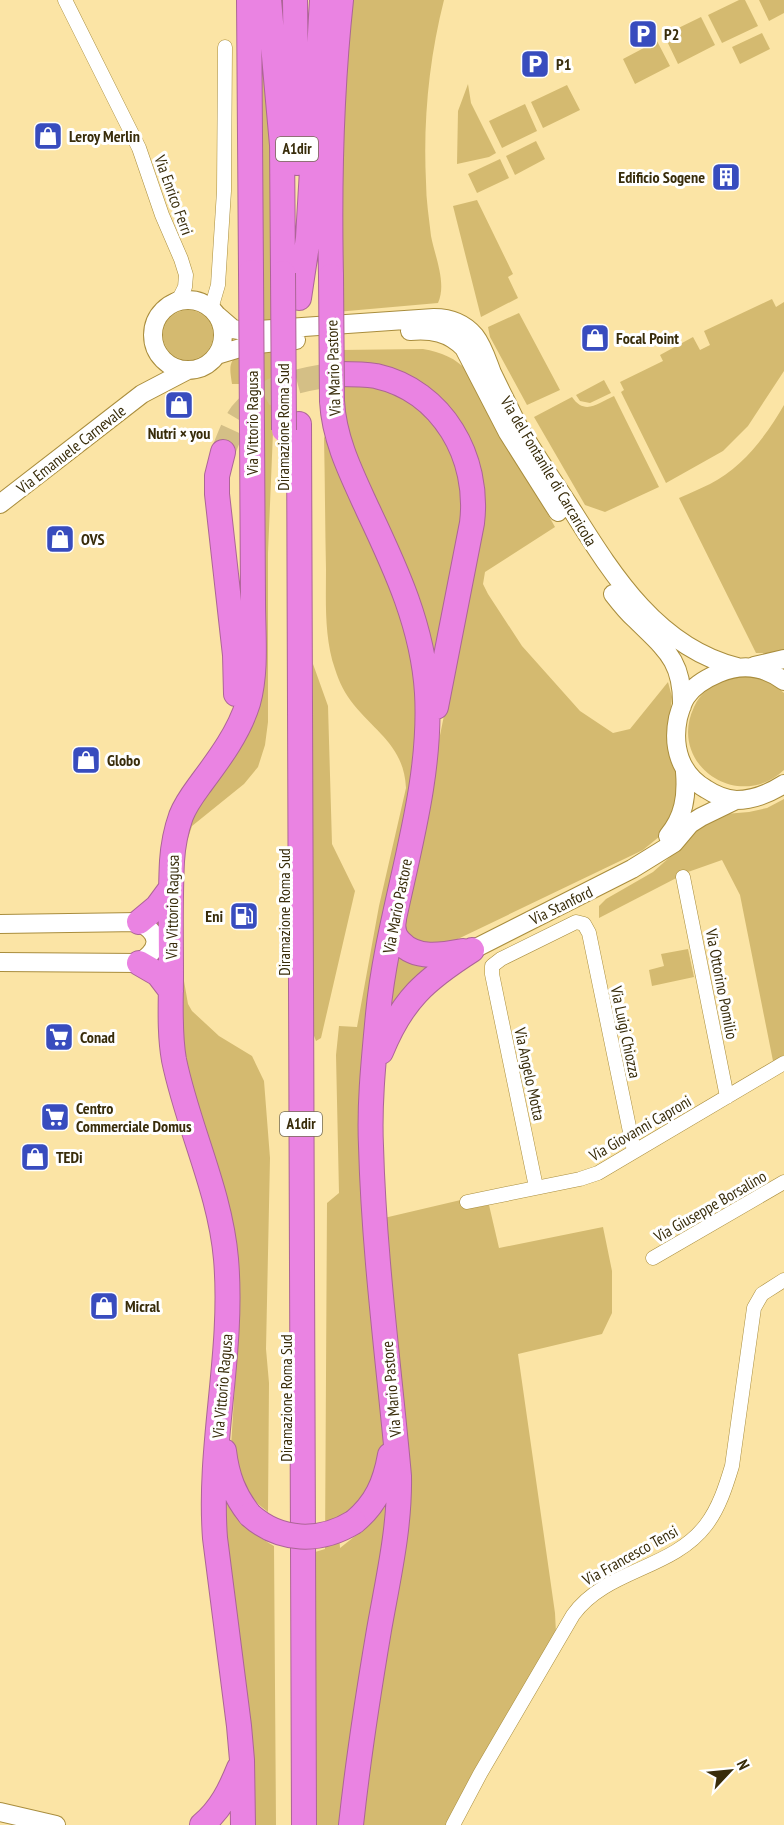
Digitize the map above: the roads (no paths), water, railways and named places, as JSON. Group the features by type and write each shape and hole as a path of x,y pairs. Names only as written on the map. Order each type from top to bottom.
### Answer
{"highway":[{"name":"Via Vittorio Ragusa","path":"243,1825 242,1760 236,1692 214,1524 214,1479 228,1322 225,1249 216,1202 174,1058 171,1036 171,888 175,836 183,813 193,794 231,740 247,706 252,676 249,0"},
{"path":"269,0 282,145"},
{"name":"Diramazione Roma Sud","path":"281,0 283,273 291,427 304,1825"},
{"name":"A1dir","path":"295,0 300,298"},
{"path":"300,298 308,238 322,0"},
{"name":"Via Mario Pastore","path":"341,0 335,60 330,214 333,418 340,447 398,574 419,639 426,691 425,765 380,998 373,1087 371,1143 376,1237 399,1476 398,1516 367,1705 351,1825"},
{"name":"Diramazione Roma Sud","path":"288,1825 291,427 300,298"},
{"path":"339,374 368,375 385,379 425,400 438,412 455,434 470,471 474,496 472,523 425,765"},
{"path":"223,452 217,476 217,494 237,677 231,740"},
{"path":"139,922 157,907 171,888"},
{"path":"396,910 394,933 409,950 432,955 472,950"},
{"path":"373,1087 380,1054 392,1025 402,1010 430,979 472,950"},
{"path":"139,963 158,974 171,991"},
{"path":"221,1403 225,1462 236,1495 258,1522 274,1531 306,1538 336,1532 354,1522 371,1506 386,1477 391,1452 393,1411"},
{"path":"202,1825 225,1799 242,1760"}],"street":[{"name":"Via Enrico Ferri","path":"65,0 139,148 162,214 181,259 186,275 185,287 180,297 171,303"},
{"name":"Via Enrico Ferri","path":"215,312 224,184 225,47"},
{"path":"192,300 202,303 215,312 222,326 222,346 209,364 186,371 166,364 154,347 152,331 154,323 164,309 171,303 192,300"},
{"name":"Via del Fontanile di Carcaricola","path":"215,312 233,329 245,331 434,318 445,318 461,324 479,342 500,389 526,438 590,540 617,579 642,608 683,642 714,660 773,673 784,681"},
{"name":"Via del Fontanile di Carcaricola","path":"217,355 250,345 420,330 440,332 458,342 472,360 514,442 590,561 632,617 668,651 680,679 682,706"},
{"name":"Via Emanuele Carnevale","path":"142,394 152,373 154,347"},
{"name":"Via Emanuele Carnevale","path":"0,504 142,394 186,371"},
{"path":"736,800 710,792 685,772 676,742 676,729 682,706 691,690 715,675 784,659"},
{"name":"Via Stanford","path":"650,858 675,827 681,815 686,793 685,772"},
{"name":"Via Stanford","path":"472,950 621,876 674,843 690,824 701,817 736,800 754,797 784,784"},
{"name":"Via Ottorino Pomilio","path":"683,877 727,1097"},
{"name":"Via Luigi Chiozza","path":"492,966 570,923 580,921 587,927 634,1152"},
{"path":"0,924 139,922 154,933 156,943 153,952 139,963 0,962"},
{"name":"Via Angelo Motta","path":"492,966 536,1187"},
{"name":"Via Giovanni Caproni","path":"467,1202 592,1175 784,1064"},
{"name":"Via Giuseppe Borsalino","path":"653,1258 784,1182"},
{"name":"Via Francesco Tensi","path":"453,1825 500,1739 581,1604 615,1580 675,1551 699,1533 712,1517 732,1466 753,1312 762,1294 784,1280"},
{"path":"0,1812 56,1825"}],"tunnel":[{"path":"223,452 241,414 261,396 299,381 339,374"}],"place":[{"name":"P2","path":"643,34"},
{"name":"P1","path":"535,64"},
{"name":"Leroy Merlin","path":"48,136"},
{"name":"Edificio Sogene","path":"726,177"},
{"name":"Focal Point","path":"595,338"},
{"name":"Nutri × you","path":"179,405"},
{"name":"OVS","path":"60,539"},
{"name":"Globo","path":"86,760"},
{"name":"Eni","path":"244,916"},
{"name":"Conad","path":"59,1037"},
{"name":"Centro Commerciale Domus","path":"55,1117"},
{"name":"TEDi","path":"35,1157"},
{"name":"Micral","path":"104,1306"}]}
